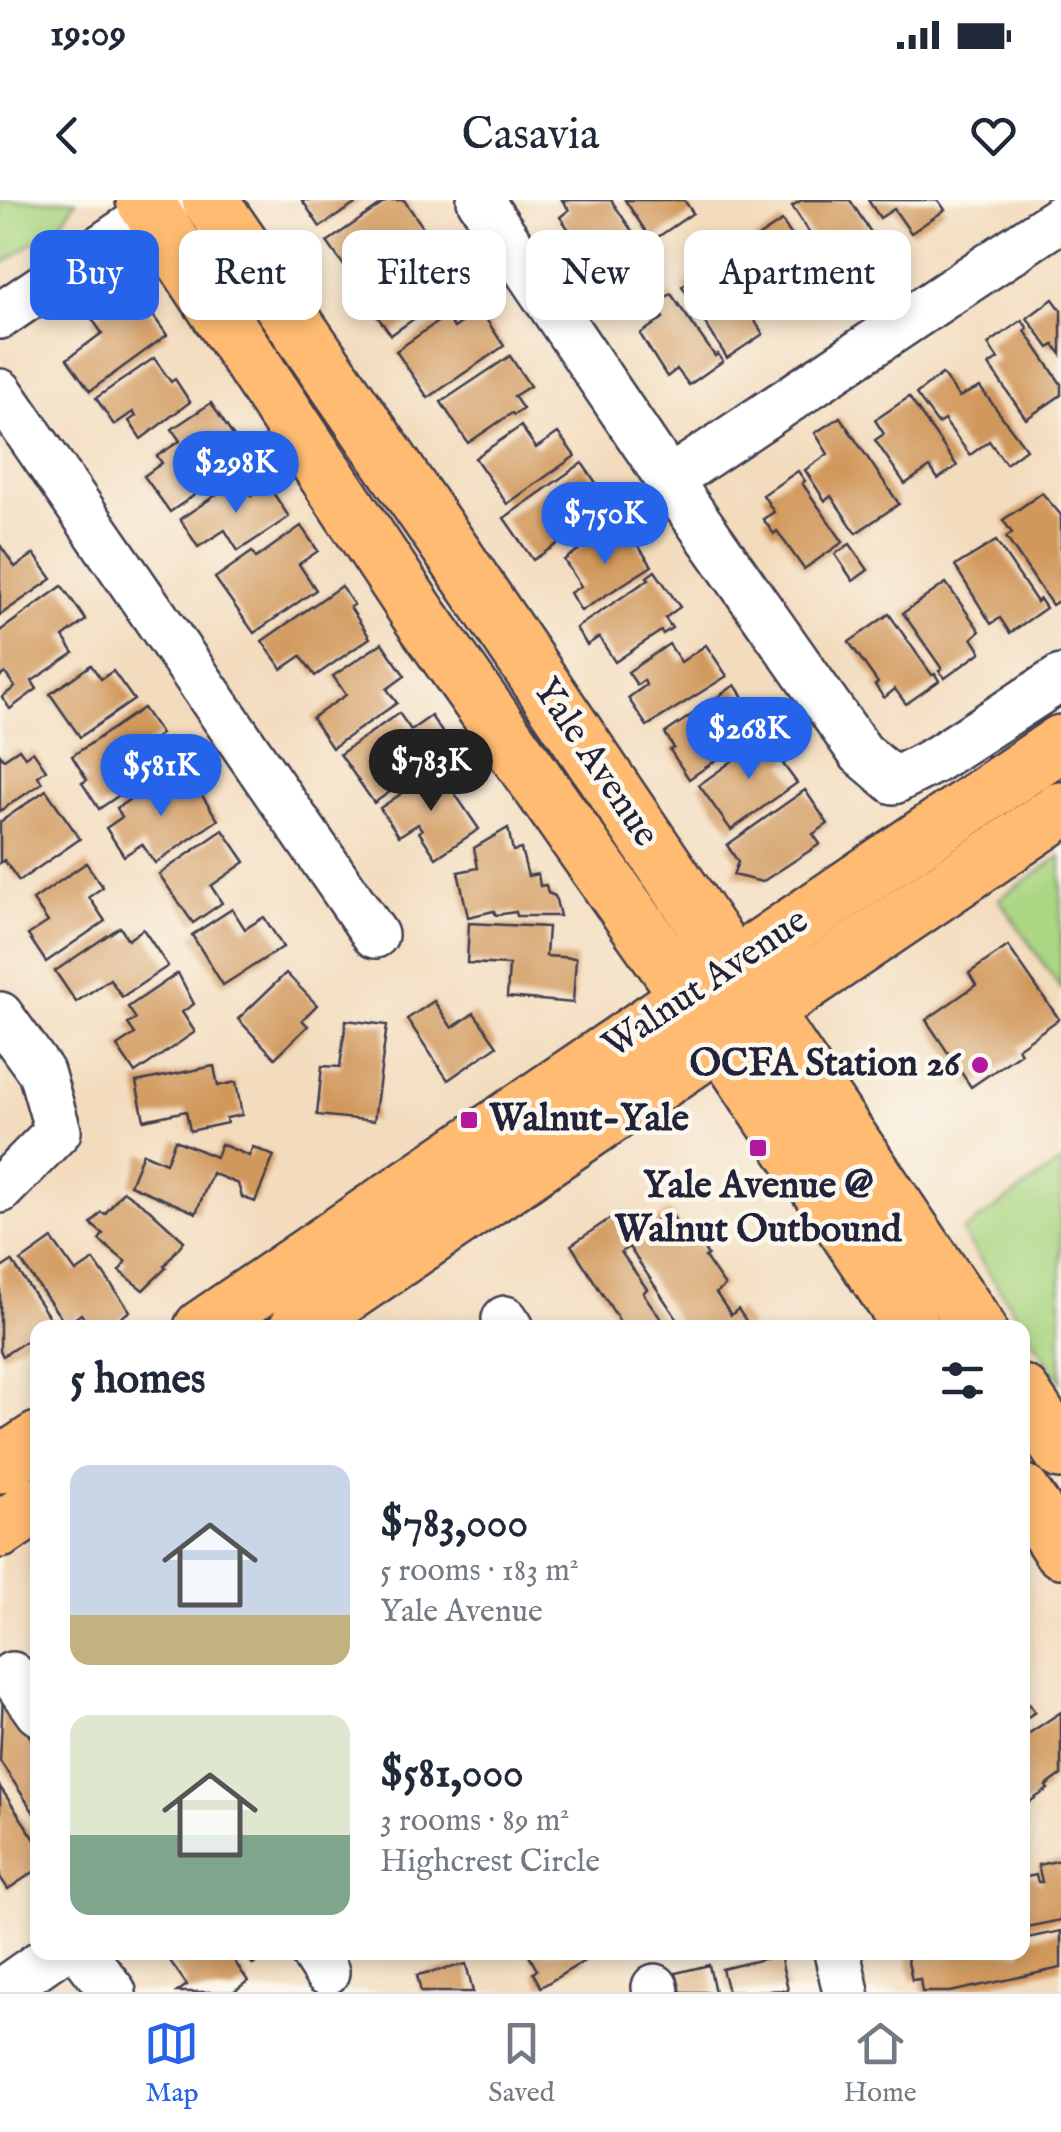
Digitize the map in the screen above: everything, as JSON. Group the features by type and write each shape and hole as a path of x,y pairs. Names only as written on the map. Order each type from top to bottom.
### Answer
{"main road":[{"name":"Yale Avenue","path":"210,200 734,965 742,1027 907,1320"},
{"name":"Yale Avenue","path":"156,204 420,616 688,996 742,1027 972,1320"},
{"name":"Walnut Avenue","path":"214,1320 1061,743"},
{"name":"Walnut Avenue","path":"309,1320 1061,810"},
{"path":"0,1465 30,1445"},
{"path":"1030,1504 1061,1550"},
{"path":"0,1530 30,1509"}],"street":[{"path":"480,200 862,753 894,780 935,760 1061,678"},
{"path":"0,316 156,204"},
{"path":"670,480 1061,218"},
{"path":"0,392 375,935"},
{"path":"0,1015 41,1072 58,1132 0,1190"},
{"path":"12,1675 30,1701"},
{"path":"0,1992 46,1960"},
{"path":"88,1960 113,1992"},
{"path":"839,1960 846,1992"}],"green space":[{"path":"0,200 76,200 63,221 50,230 30,230 30,245 0,266"},
{"path":"1061,856 1061,989 999,899"},
{"path":"1061,1162 1061,1382 1030,1335 1030,1320 1020,1320 962,1232"}],"building":[{"path":"302,200 361,200 320,227"},
{"path":"388,200 404,200 425,230 344,230"},
{"path":"562,200 611,200 631,230 569,230 560,217 569,210"},
{"path":"625,200 684,200 693,213 664,233 645,230"},
{"path":"802,200 850,200 869,230 808,230 792,206"},
{"path":"868,200 938,200 945,210 911,233 894,209 880,218"},
{"path":"782,221 788,230 768,230"},
{"path":"342,232 342,263 327,242"},
{"path":"671,294 684,312 684,320 689,320 715,356 718,354 723,361 689,385 677,369 667,377 640,334 664,320 664,299"},
{"path":"1053,299 1061,310 1061,354 1054,345 1049,348 1027,318"},
{"path":"93,320 156,320 167,335 90,391 67,359 102,333"},
{"path":"380,320 412,320 391,335"},
{"path":"440,320 449,320 454,328 466,320 487,320 504,346 428,398 396,351"},
{"path":"703,320 754,320 763,334 727,358"},
{"path":"1022,320 1028,329 1025,331 1061,384 1061,395 1026,419 989,365 998,359 988,344"},
{"path":"510,356 530,386 514,396 523,409 468,443 441,402"},
{"path":"154,358 190,402 141,439 129,421 136,416 133,412 114,425 96,398"},
{"path":"942,374 959,397 980,387 1026,449 1006,464 989,441 970,455 944,420 938,424 916,394"},
{"path":"909,397 957,466 938,479 930,467 905,484 875,440 884,434 875,420"},
{"path":"211,403 248,458 170,512 144,476 162,463 157,456 180,441 172,429"},
{"path":"840,417 899,504 856,533 831,496 825,501 805,470 828,454 815,433"},
{"path":"521,426 536,448 558,433 575,456 507,504 475,458"},
{"path":"582,463 606,497 590,508 597,518 533,560 504,518"},
{"path":"798,471 805,481 802,483 843,542 804,569 777,531 774,534 763,519 774,512 763,495"},
{"path":"240,479 251,496 268,485 289,517 238,551 225,530 198,547 180,519"},
{"path":"1042,493 1061,515 1061,599 1052,605 1006,537 1012,533 1003,520"},
{"path":"301,526 318,551 299,564 316,590 254,633 215,578 252,552 256,558"},
{"path":"606,531 613,541 628,531 652,566 581,611 570,593 581,586 564,560"},
{"path":"996,541 1037,602 1040,599 1046,608 1010,633 1000,618 991,624 955,566"},
{"path":"850,544 868,570 853,581 835,554"},
{"path":"0,545 15,567 34,554 52,579 0,615"},
{"path":"655,571 680,607 665,618 672,628 663,634 661,631 615,662 599,637 587,645 576,628"},
{"path":"946,583 980,631 972,638 981,652 945,678 903,613"},
{"path":"62,586 86,620 63,637 74,653 32,681 37,689 10,709 2,697 15,687 5,673 0,677 0,631"},
{"path":"341,586 370,638 315,676 301,656 282,669 262,641"},
{"path":"889,614 939,681 906,704 895,689 884,698 849,642"},
{"path":"382,643 405,676 387,689 397,703 332,748 312,718 346,695 333,676"},
{"path":"669,644 681,662 706,645 727,676 647,726 628,698 646,685 644,680 637,685 628,672"},
{"path":"91,665 101,679 113,671 134,700 80,737 50,694"},
{"path":"735,685 756,717 739,728 747,739 689,779 670,750 674,748 665,733"},
{"path":"143,708 161,734 135,752 150,774 99,809 82,783 87,780 72,756"},
{"path":"399,713 411,730 431,716 453,748 374,803 340,754"},
{"path":"771,733 789,760 783,764 797,783 731,830 699,785"},
{"path":"19,749 25,757 33,751 46,770 38,776 42,783 0,811 0,754 4,759"},
{"path":"438,769 479,829 436,858 418,824 399,836 380,808"},
{"path":"170,772 186,796 197,788 218,820 155,863 142,844 124,856 106,828 122,817 117,808"},
{"path":"46,790 80,839 19,881 4,860 0,863 0,822"},
{"path":"805,790 828,824 813,834 820,844 762,882 733,875 738,862 727,845"},
{"path":"508,828 513,851 521,849 528,876 538,874 540,886 546,885 548,893 555,896 560,916 517,916 516,912 496,915 494,911 468,917 458,872 478,868 474,848"},
{"path":"223,830 245,862 211,886 222,903 193,923 159,874"},
{"path":"86,863 103,887 89,897 105,921 46,962 28,935 48,922 33,900"},
{"path":"232,909 245,929 264,917 283,947 223,985 192,935"},
{"path":"469,923 548,927 546,956 576,958 573,1003 507,997 509,965 467,963"},
{"path":"120,927 128,940 143,929 168,966 122,997 110,979 76,1002 55,971"},
{"path":"1008,946 1059,1019 1018,1048 1021,1053 971,1087 926,1020 976,985 969,973"},
{"path":"178,973 194,1004 182,1012 195,1032 135,1073 117,1046 135,1034 128,1024 136,1019 128,1007"},
{"path":"286,973 317,1005 302,1020 308,1026 275,1058 238,1019"},
{"path":"434,1001 452,1028 474,1013 497,1046 448,1080 407,1019"},
{"path":"346,1020 387,1025 374,1121 317,1115 322,1066 340,1067"},
{"path":"214,1066 218,1086 236,1082 242,1115 226,1118 227,1123 190,1131 186,1111 144,1120 136,1082"},
{"path":"175,1140 216,1157 221,1144 249,1156 253,1147 274,1156 255,1202 242,1197 238,1184 212,1173 196,1213 130,1185 143,1153 166,1163"},
{"path":"123,1191 184,1241 166,1268 143,1290 119,1271 126,1262 99,1240 103,1234 91,1224 101,1212 105,1214"},
{"path":"669,1211 688,1238 693,1234 708,1255 705,1257 725,1286 716,1293 731,1315 738,1309 746,1320 678,1320 629,1247 621,1252 647,1289 643,1293 662,1320 619,1320 571,1245 618,1213 633,1236"},
{"path":"52,1239 76,1272 94,1260 130,1311 118,1320 85,1320 81,1314 73,1320 62,1320 21,1261"},
{"path":"12,1261 51,1320 30,1320 30,1338 3,1356 0,1351 0,1269"},
{"path":"3,1695 30,1737 30,1807 0,1761"},
{"path":"1061,1712 1061,1775 1030,1801 1030,1733"},
{"path":"0,1787 30,1832 30,1874 8,1889 0,1877"},
{"path":"1061,1860 1061,1920 1030,1926 1030,1876 1036,1875 1038,1882 1042,1882 1038,1865"},
{"path":"1061,1931 1061,1968 950,1992 922,1992 920,1979 912,1980 908,1960 1030,1960 1030,1937"},
{"path":"170,1960 234,1960 248,1981 233,1992 177,1992 187,1985"},
{"path":"531,1960 586,1960 541,1987 533,1973 537,1970"},
{"path":"759,1960 781,1960 788,1990 728,1992 722,1969"},
{"path":"466,1964 473,1992 421,1992 417,1975"},
{"path":"709,1965 715,1992 681,1992 676,1973"}],"place":[{"name":"OCFA Station 26","path":"980,1065"},
{"name":"Walnut-Yale","path":"469,1120"},
{"name":"Yale Avenue @ Walnut Outbound","path":"758,1148"}]}
